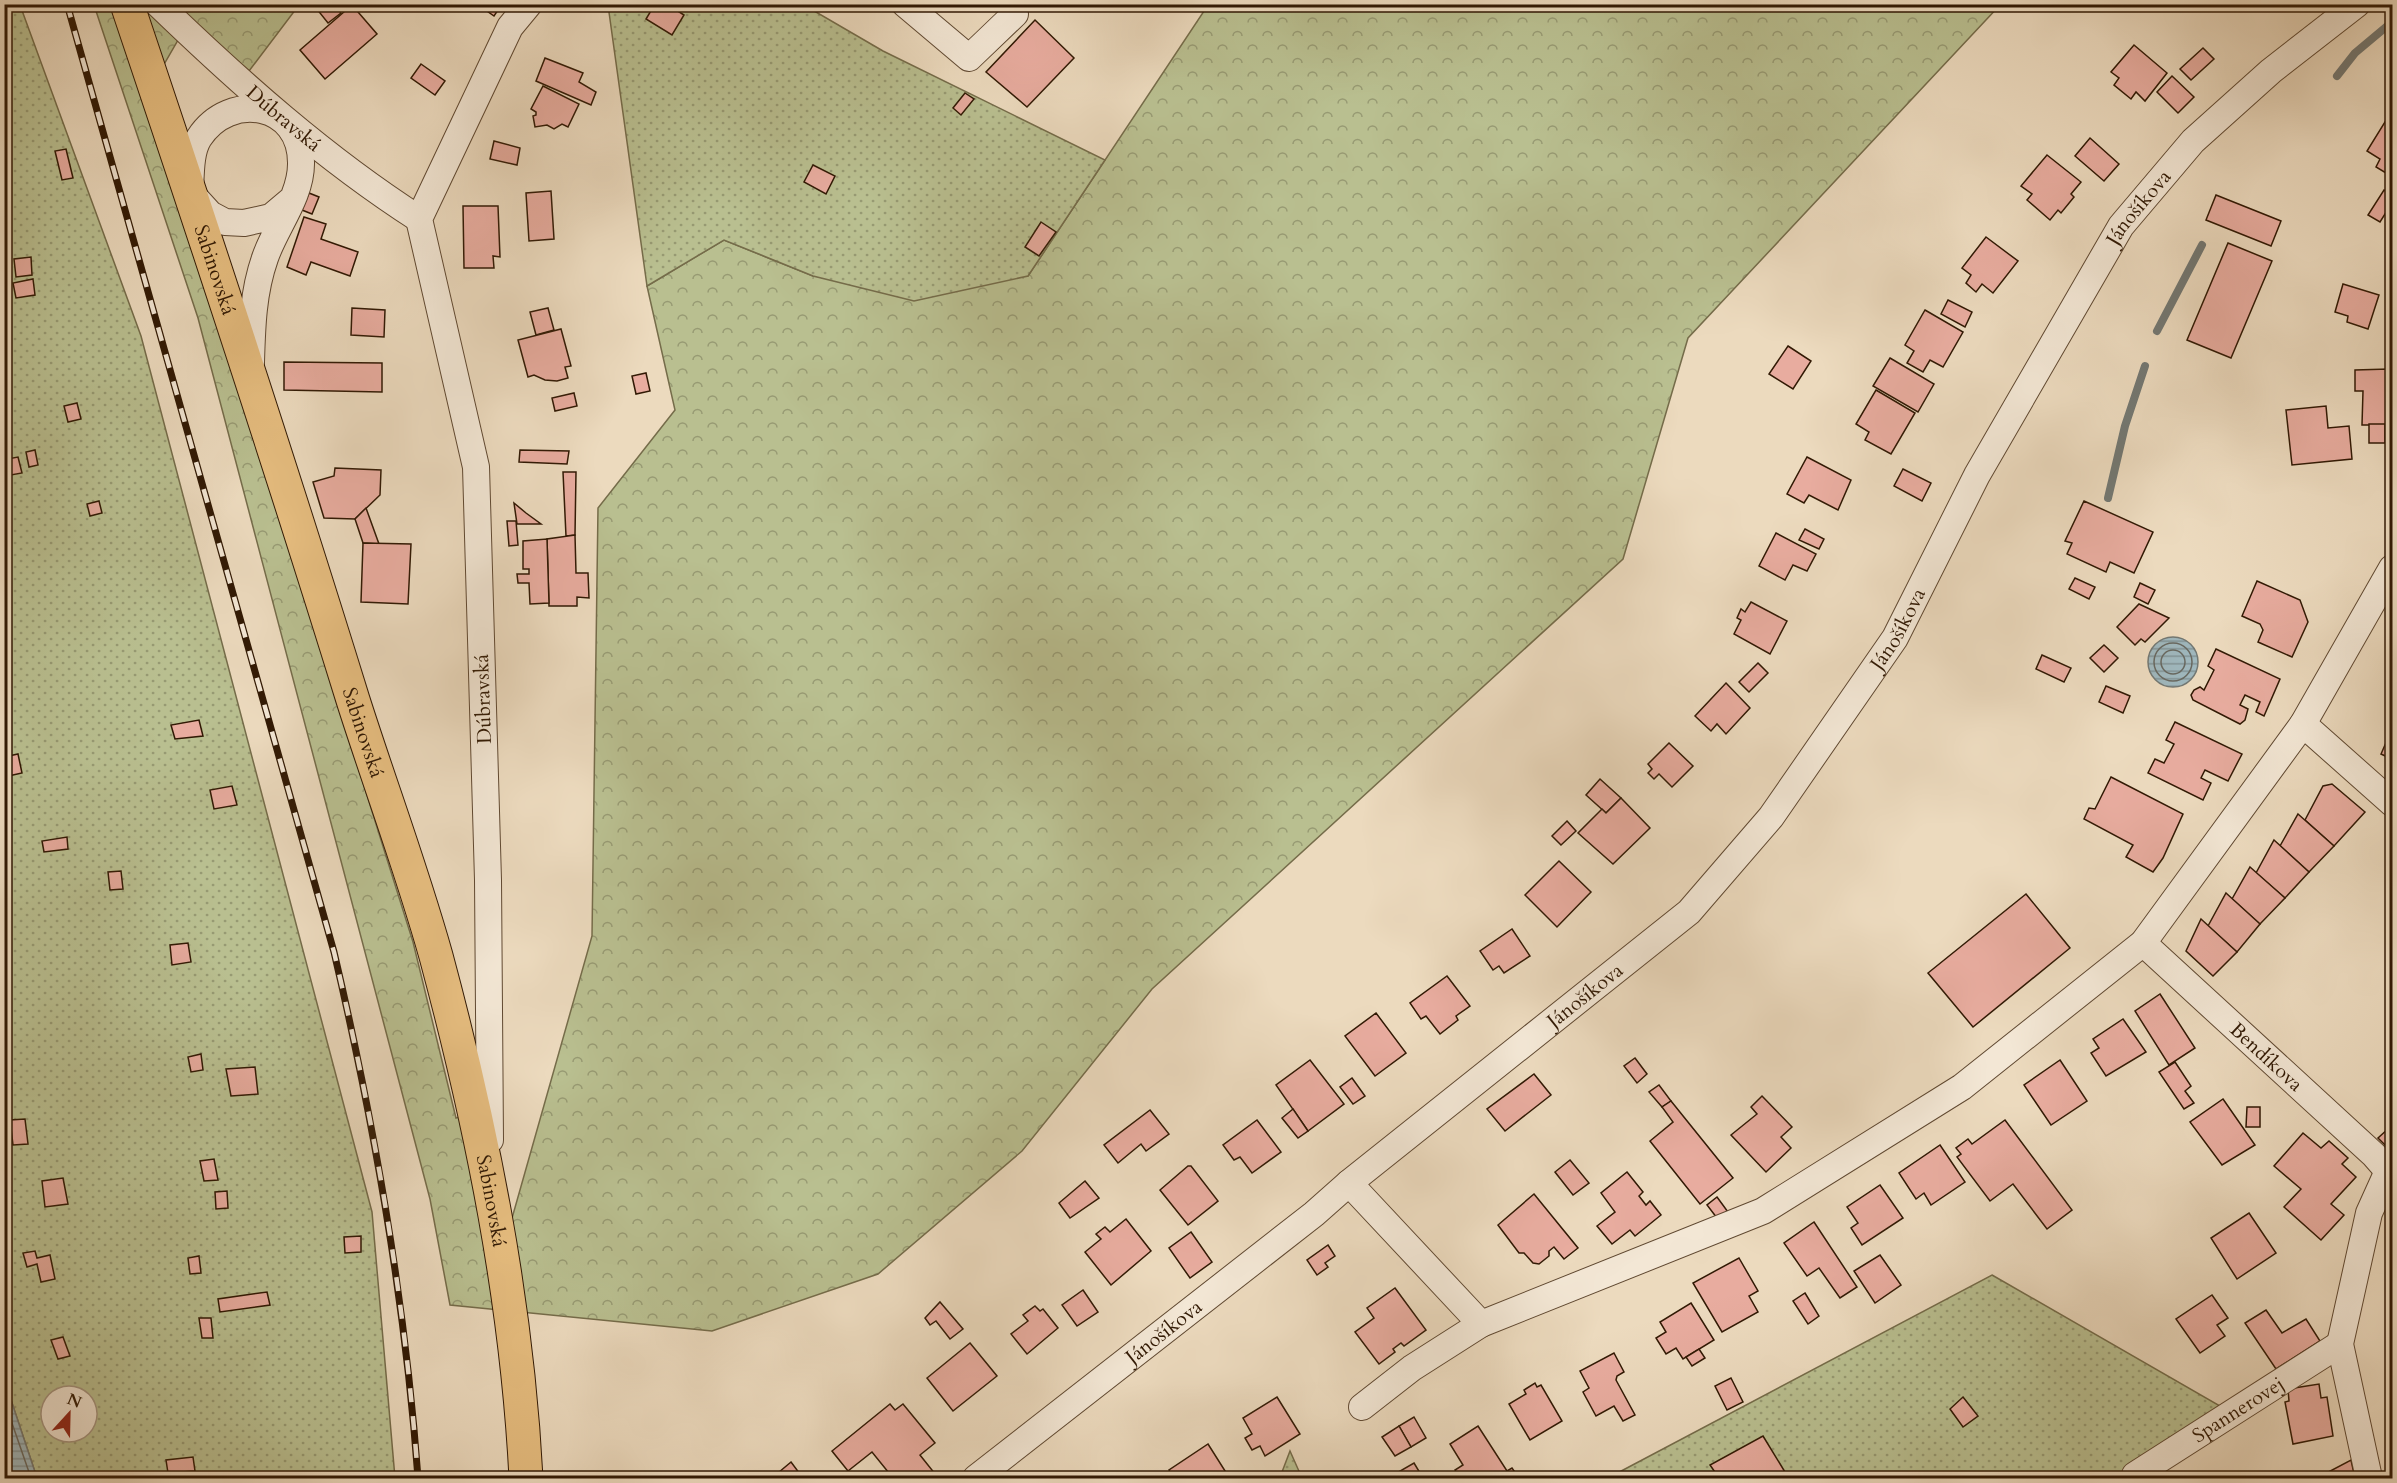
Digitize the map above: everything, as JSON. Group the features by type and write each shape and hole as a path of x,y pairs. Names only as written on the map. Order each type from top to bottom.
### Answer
{"main road":[{"name":"Sabinovská","path":"127,4 418,896 464,1066 490,1185 508,1290 526,1479"}],"street":[{"name":"Dúbravská","path":"158,4 286,122 344,168 419,219 476,467 488,880 490,1185"},
{"path":"419,219 510,27 529,4"},
{"path":"905,4 969,58 1015,14"},
{"name":"Jánošíkova","path":"976,1479 1314,1214 1349,1182 1689,912 1771,817 1894,638 1977,475 2121,226 2193,141 2271,71 2357,4"},
{"path":"261,108 286,122 298,145 301,164 294,195 271,217 244,223 225,222 210,214 190,192 198,139 213,121 235,110 261,108"},
{"path":"250,380 253,311 265,259 294,195 310,171 323,166 344,168"},
{"path":"1362,1407 1412,1368 1481,1324 1763,1211 1962,1087 2143,944 2303,724 2392,568"},
{"path":"2303,724 2392,803"},
{"name":"Bendíkova","path":"2143,944 2390,1170 2369,1213 2340,1344 2369,1479"},
{"path":"1349,1182 1481,1324"},
{"name":"Spannerovej","path":"2135,1475 2340,1344"}],"green space":[{"path":"4,5 20,5 141,336 372,1212 395,1478 37,1478 5,1382"},
{"path":"94,5 299,5 243,79 185,28 147,94 413,942 456,1118 470,1114 499,1264 592,936 598,508 675,410 647,286 724,240 813,276 1028,276 1208,5 2000,5 1688,338 1623,559 1152,989 1022,1151 878,1274 712,1331 450,1305 430,1199 198,318"},
{"path":"608,5 804,5 883,51 1105,160 1028,276 914,301 813,276 724,240 647,286"},
{"path":"1992,1275 2227,1410 2129,1478 1608,1478"},
{"path":"1290,1451 1302,1478 1274,1478 1282,1472"}],"water":[{"path":"2178,637 2191,644 2197,652 2197,672 2191,680 2183,686 2168,687 2155,680 2149,672 2148,657 2155,644 2163,638"},
{"path":"5,1382 37,1478 5,1478"}],"building":[{"path":"322,4 334,4 341,13 328,23 316,8"},
{"path":"477,4 502,4 494,16"},
{"path":"655,4 667,4 684,15 672,35 646,19"},
{"path":"352,5 377,34 325,79 300,50"},
{"path":"1035,20 1074,58 1027,107 986,72"},
{"path":"2134,45 2167,73 2145,101 2136,92 2131,99 2114,85 2119,78 2111,72"},
{"path":"2203,48 2214,59 2191,80 2180,69"},
{"path":"545,58 583,73 579,82 596,92 591,105 536,81"},
{"path":"421,64 445,81 435,95 411,78"},
{"path":"2172,76 2194,97 2178,113 2157,92"},
{"path":"543,86 579,104 568,127 562,124 554,129 547,125 535,127 533,116 536,112 531,109"},
{"path":"965,93 974,99 961,115 953,108"},
{"path":"2388,117 2392,120 2392,166 2386,173 2376,167 2380,159 2367,151"},
{"path":"2090,138 2119,164 2104,181 2075,156"},
{"path":"494,141 520,148 517,165 490,159"},
{"path":"66,149 73,178 62,180 55,151"},
{"path":"2047,155 2081,182 2071,194 2074,197 2061,213 2058,210 2050,220 2027,200 2032,194 2021,186"},
{"path":"813,165 835,176 826,194 804,182"},
{"path":"2384,190 2392,195 2392,203 2380,222 2368,215"},
{"path":"551,191 554,239 529,241 526,193"},
{"path":"309,193 319,197 312,214 302,210"},
{"path":"2216,195 2281,221 2271,246 2206,220"},
{"path":"463,206 498,206 500,257 493,256 494,268 464,268"},
{"path":"304,217 326,224 321,239 358,252 350,276 311,262 306,275 287,267"},
{"path":"1041,222 1056,232 1039,256 1025,247"},
{"path":"1986,237 2018,261 1993,293 1982,284 1976,292 1966,283 1971,275 1962,268"},
{"path":"2228,243 2272,261 2231,358 2187,340"},
{"path":"31,257 32,275 16,277 14,259"},
{"path":"33,279 35,295 16,298 13,283"},
{"path":"2343,284 2379,295 2368,329 2347,322 2348,316 2335,312"},
{"path":"1948,300 1972,312 1965,327 1941,314"},
{"path":"352,308 385,310 384,337 351,335"},
{"path":"548,308 554,330 536,335 530,312"},
{"path":"1925,310 1963,332 1943,367 1930,360 1923,372 1907,363 1914,351 1905,345"},
{"path":"561,329 571,366 565,367 568,378 557,381 545,380 534,375 528,377 518,340"},
{"path":"1788,346 1811,361 1793,389 1769,374"},
{"path":"1890,358 1934,384 1918,412 1873,386"},
{"path":"284,362 382,363 382,392 284,390"},
{"path":"2389,369 2390,425 2362,425 2363,391 2355,391 2355,370"},
{"path":"646,373 650,391 636,394 632,376"},
{"path":"1876,390 1915,413 1891,454 1865,440 1869,432 1856,424"},
{"path":"574,393 577,406 555,411 552,398"},
{"path":"77,403 81,419 68,422 64,406"},
{"path":"2326,406 2328,428 2349,426 2352,459 2292,465 2286,410"},
{"path":"2369,424 2385,424 2385,443 2369,443"},
{"path":"35,450 38,465 29,467 26,452"},
{"path":"520,450 569,451 567,464 519,462"},
{"path":"18,457 22,473 11,475 7,459"},
{"path":"1807,457 1851,480 1838,510 1809,495 1804,503 1787,494"},
{"path":"335,468 381,470 380,495 355,519 324,518 313,482 334,476"},
{"path":"1903,469 1931,483 1922,501 1894,486"},
{"path":"563,472 576,472 575,535 566,536"},
{"path":"99,501 102,513 90,516 87,504"},
{"path":"2084,501 2153,532 2134,573 2110,562 2106,572 2067,554 2072,543 2065,541"},
{"path":"514,503 526,513 541,524 517,524"},
{"path":"366,508 379,544 363,543 355,519"},
{"path":"507,521 516,521 518,545 509,546"},
{"path":"1805,529 1824,539 1819,549 1799,540"},
{"path":"1776,533 1816,554 1807,571 1793,565 1785,580 1759,566"},
{"path":"575,535 576,573 588,573 589,598 577,597 577,606 549,606 547,539"},
{"path":"547,539 549,603 530,604 529,583 518,583 517,574 529,574 529,569 523,569 523,541"},
{"path":"363,543 411,544 408,604 361,602"},
{"path":"2075,578 2095,587 2089,599 2069,589"},
{"path":"2257,581 2300,600 2308,622 2292,657 2258,642 2263,630 2260,624 2242,616"},
{"path":"2140,583 2155,590 2148,604 2134,597"},
{"path":"1751,602 1787,621 1770,654 1734,634 1741,620 1737,618 1741,609 1745,612"},
{"path":"2139,604 2169,618 2145,642 2141,639 2135,645 2117,627"},
{"path":"2104,645 2118,658 2104,672 2090,658"},
{"path":"2216,649 2280,679 2264,716 2256,712 2260,702 2245,695 2240,705 2248,709 2245,720 2240,724 2193,700 2191,695 2194,690 2200,687 2204,690 2214,670 2208,666"},
{"path":"2042,655 2071,668 2064,682 2036,669"},
{"path":"1758,663 1768,673 1749,692 1739,682"},
{"path":"1726,683 1750,708 1726,734 1717,724 1711,731 1695,716"},
{"path":"2106,686 2130,696 2123,713 2099,702"},
{"path":"199,720 203,736 175,739 171,725"},
{"path":"2175,722 2242,754 2228,781 2205,770 2201,778 2211,783 2203,800 2148,773 2155,759 2164,763 2174,744 2166,740"},
{"path":"2392,729 2392,759 2381,754"},
{"path":"1669,743 1693,766 1672,787 1659,774 1654,779 1648,773 1652,769 1648,764"},
{"path":"18,754 22,773 4,777 4,757"},
{"path":"2111,777 2183,814 2163,858 2153,872 2126,857 2133,845 2084,819 2089,808 2095,809"},
{"path":"1600,779 1621,798 1606,813 1586,795"},
{"path":"2332,784 2365,812 2334,846 2305,820 2323,786"},
{"path":"232,786 237,805 214,809 210,790"},
{"path":"1621,798 1650,828 1613,864 1578,833 1602,809 1606,813"},
{"path":"2298,814 2334,846 2309,872 2280,846"},
{"path":"1567,821 1576,831 1561,845 1552,836"},
{"path":"67,837 68,849 44,852 42,841"},
{"path":"2274,840 2309,872 2285,898 2256,873"},
{"path":"1559,861 1591,892 1557,927 1525,895"},
{"path":"2250,867 2285,898 2260,924 2232,899"},
{"path":"121,871 123,889 110,890 108,872"},
{"path":"2226,893 2260,924 2237,952 2208,926"},
{"path":"2026,894 2070,948 1973,1027 1928,973"},
{"path":"2201,919 2237,952 2213,976 2186,951"},
{"path":"1512,929 1530,956 1504,973 1499,966 1493,970 1480,951"},
{"path":"188,943 191,962 172,965 170,945"},
{"path":"1447,976 1470,1006 1456,1016 1458,1020 1440,1034 1426,1016 1421,1019 1410,1003"},
{"path":"2160,994 2195,1048 2169,1065 2135,1011"},
{"path":"1376,1013 1406,1053 1375,1076 1345,1036"},
{"path":"2123,1019 2146,1052 2106,1076 2091,1053 2099,1048 2093,1039"},
{"path":"201,1054 203,1070 191,1072 188,1057"},
{"path":"1635,1058 1647,1074 1637,1083 1624,1066"},
{"path":"1310,1060 1344,1104 1308,1131 1276,1085"},
{"path":"2060,1060 2087,1101 2051,1125 2024,1085"},
{"path":"2175,1062 2191,1086 2185,1091 2194,1103 2184,1109 2159,1072"},
{"path":"255,1067 258,1094 231,1096 226,1069"},
{"path":"1534,1074 1551,1095 1505,1131 1487,1109"},
{"path":"1352,1078 1365,1096 1353,1104 1340,1087"},
{"path":"1659,1085 1671,1101 1662,1107 1649,1092"},
{"path":"1762,1096 1792,1127 1781,1137 1791,1148 1766,1172 1731,1135 1757,1114 1751,1107"},
{"path":"2223,1099 2255,1145 2222,1165 2190,1122"},
{"path":"1671,1101 1733,1178 1700,1204 1650,1141 1673,1122 1662,1107"},
{"path":"2247,1107 2260,1107 2260,1127 2246,1127"},
{"path":"1293,1109 1308,1131 1298,1138 1282,1118"},
{"path":"1150,1110 1169,1134 1146,1151 1141,1144 1118,1163 1104,1145"},
{"path":"25,1119 28,1144 13,1145 10,1120"},
{"path":"1257,1120 1281,1152 1252,1173 1240,1157 1234,1160 1223,1145"},
{"path":"2005,1120 2072,1210 2047,1229 2013,1184 1990,1201 1957,1157 1961,1154 1956,1148 1968,1139 1972,1144"},
{"path":"2389,1128 2392,1131 2392,1144 2388,1148 2378,1138"},
{"path":"2303,1133 2321,1148 2329,1141 2348,1158 2342,1164 2356,1177 2331,1204 2344,1215 2321,1240 2284,1207 2301,1189 2274,1166"},
{"path":"1940,1145 1965,1182 1931,1205 1924,1193 1916,1199 1899,1173"},
{"path":"214,1159 218,1180 204,1181 200,1161"},
{"path":"1570,1160 1589,1183 1573,1195 1555,1172"},
{"path":"1188,1166 1191,1166 1218,1201 1188,1225 1160,1190"},
{"path":"1627,1172 1643,1192 1639,1196 1646,1205 1650,1201 1661,1215 1635,1236 1630,1230 1612,1244 1597,1226 1615,1212 1601,1193"},
{"path":"63,1178 68,1204 45,1207 42,1181"},
{"path":"1085,1181 1099,1198 1070,1218 1059,1203"},
{"path":"1880,1185 1903,1218 1862,1245 1851,1228 1858,1223 1847,1207"},
{"path":"227,1191 228,1208 216,1209 215,1192"},
{"path":"1534,1194 1578,1248 1564,1259 1554,1247 1549,1251 1549,1256 1539,1264 1533,1263 1524,1253 1519,1253 1498,1225"},
{"path":"1717,1197 1728,1212 1717,1218 1707,1205"},
{"path":"2249,1213 2276,1253 2237,1279 2211,1238"},
{"path":"1126,1219 1151,1251 1111,1285 1085,1252 1101,1239 1096,1234 1105,1227 1110,1232"},
{"path":"1814,1222 1857,1287 1840,1298 1819,1268 1807,1276 1784,1243"},
{"path":"1191,1232 1212,1262 1190,1278 1169,1248"},
{"path":"361,1236 361,1252 345,1253 344,1237"},
{"path":"1328,1245 1335,1256 1325,1263 1328,1267 1317,1275 1307,1260"},
{"path":"35,1251 37,1258 50,1255 55,1279 41,1282 37,1264 27,1267 23,1253"},
{"path":"1880,1255 1901,1285 1875,1303 1854,1271"},
{"path":"199,1256 201,1273 190,1274 188,1258"},
{"path":"1739,1258 1758,1291 1749,1296 1758,1312 1722,1332 1693,1283"},
{"path":"1395,1288 1426,1330 1404,1346 1401,1343 1393,1349 1395,1352 1379,1364 1355,1332 1374,1318 1367,1308"},
{"path":"1083,1290 1098,1312 1077,1326 1062,1305"},
{"path":"267,1292 270,1305 220,1312 218,1299"},
{"path":"1805,1293 1819,1316 1808,1324 1793,1301"},
{"path":"2212,1295 2228,1318 2217,1325 2225,1336 2200,1353 2176,1319"},
{"path":"940,1302 963,1329 950,1339 936,1321 930,1325 925,1318"},
{"path":"1691,1303 1714,1340 1683,1359 1676,1348 1666,1354 1656,1338 1666,1332 1660,1322"},
{"path":"1035,1306 1040,1311 1043,1309 1058,1328 1027,1354 1011,1334 1028,1321 1023,1315"},
{"path":"2266,1310 2282,1333 2306,1319 2320,1341 2276,1369 2245,1323"},
{"path":"199,1318 211,1318 213,1338 202,1338"},
{"path":"63,1337 70,1356 58,1359 51,1340"},
{"path":"970,1343 997,1376 953,1411 927,1378"},
{"path":"1699,1349 1705,1358 1692,1366 1686,1357"},
{"path":"1614,1353 1624,1372 1617,1376 1616,1380 1635,1415 1623,1421 1614,1406 1596,1416 1583,1392 1589,1388 1580,1371"},
{"path":"1731,1378 1743,1402 1727,1410 1715,1386"},
{"path":"1535,1383 1537,1387 1541,1385 1562,1421 1530,1440 1509,1404 1526,1394 1524,1390"},
{"path":"2319,1384 2321,1398 2327,1397 2333,1436 2293,1444 2285,1402 2289,1401 2288,1389"},
{"path":"1277,1397 1300,1434 1265,1456 1260,1446 1252,1450 1245,1438 1252,1434 1243,1418"},
{"path":"1963,1397 1978,1416 1963,1427 1950,1409"},
{"path":"890,1404 895,1410 903,1404 935,1443 920,1455 936,1475 932,1478 899,1478 896,1476 893,1478 872,1452 848,1471 832,1451"},
{"path":"1414,1417 1426,1438 1411,1447 1399,1426"},
{"path":"1399,1426 1411,1447 1395,1456 1382,1437"},
{"path":"1478,1426 1507,1471 1512,1468 1519,1478 1502,1478 1499,1473 1490,1478 1460,1478 1455,1470 1463,1465 1450,1444"},
{"path":"1763,1436 1785,1472 1774,1478 1719,1478 1710,1465"},
{"path":"1208,1444 1227,1474 1220,1478 1171,1478 1173,1477 1169,1470"},
{"path":"193,1457 195,1471 168,1473 166,1460"},
{"path":"2351,1460 2355,1478 2317,1478"},
{"path":"791,1462 800,1474 795,1478 772,1478"},
{"path":"1414,1463 1423,1478 1388,1478"},
{"path":"258,1472 259,1478 228,1478 228,1475"}],"waterway":[{"path":"2337,76 2355,53 2392,22"},
{"path":"2157,331 2202,245"},
{"path":"2108,498 2125,426 2145,366"}],"railway":[{"path":"67,4 334,952 363,1083 397,1279 418,1478"}]}
